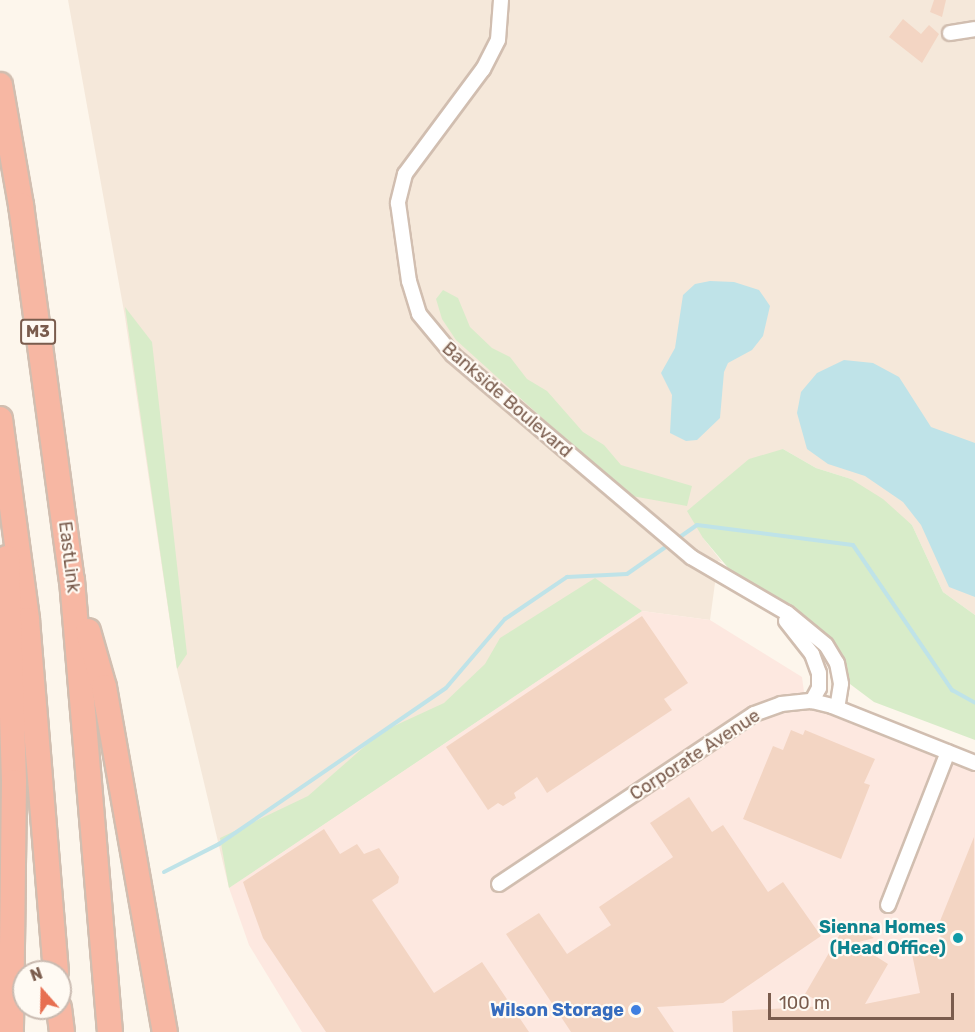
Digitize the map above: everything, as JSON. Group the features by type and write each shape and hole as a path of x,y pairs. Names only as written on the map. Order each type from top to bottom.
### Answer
{"highway":[{"name":"EastLink","path":"0,84 21,205 72,580 110,1032"},
{"path":"0,419 27,620 55,960"},
{"path":"10,502 6,593 15,782 11,1032"},
{"path":"72,580 104,687 165,1032"}],"street":[{"name":"Bankside Boulevard","path":"501,0 498,40 483,69 405,174 398,203 409,281 419,314 453,355 691,557 787,613 826,645 837,663 841,684 837,708"},
{"path":"950,33 975,29"},
{"name":"Bankside Boulevard","path":"765,601 796,630 812,654 820,682 812,701"},
{"name":"Corporate Avenue","path":"499,884 754,714 781,704 812,701 837,708 975,763"},
{"path":"888,904 948,752"}],"shaded area":[{"path":"68,0 975,0 975,615 943,592 912,525 851,479 816,468 783,449 703,538 722,562 718,561 710,620 642,611 229,888 177,669 125,317"},
{"path":"642,611 710,620 802,677 804,692 975,763 975,1032 302,1032 249,945 229,888"}],"green space":[{"path":"443,290 458,298 470,327 492,348 510,357 527,379 547,391 583,432 604,445 621,465 692,486 687,506 632,496 602,472 456,340 442,319 436,299"},
{"path":"125,307 152,342 187,654 177,669"},
{"path":"783,449 816,468 851,479 883,499 912,525 943,592 975,615 975,740 874,702 850,684 840,656 827,637 735,576 703,538 687,511 749,459"},
{"path":"595,578 642,611 229,888 220,838 308,796 381,732 444,703 485,664 500,638"}],"water":[{"path":"710,281 734,282 759,290 770,306 763,336 752,350 728,363 724,372 720,418 697,440 686,441 670,433 672,395 661,373 675,348 683,295 695,284"},
{"path":"844,360 873,363 899,377 931,427 975,443 975,597 949,587 921,525 903,502 865,476 828,464 807,449 797,413 801,392 817,373"}],"building":[{"path":"934,0 946,0 942,17 930,12"},
{"path":"903,19 921,34 929,25 939,34 922,63 889,37"},
{"path":"642,616 688,683 664,699 672,710 547,793 537,777 514,793 516,798 503,806 498,803 488,810 446,747"},
{"path":"791,730 803,735 805,730 875,759 864,783 870,785 841,859 743,819 773,746 783,750"},
{"path":"689,797 712,832 723,825 768,892 783,882 821,936 723,1003 657,1007 674,1032 571,1032 506,934 539,913 567,954 611,925 599,907 673,857 650,823"},
{"path":"324,829 340,854 357,844 364,854 379,848 399,877 398,883 372,900 434,993 482,962 529,1032 326,1032 263,938 243,882"},
{"path":"974,837 975,1032 733,1032 732,1011 827,1006 805,994 847,922 874,938 855,943 888,964 865,1004 920,993 912,954 943,948 938,926"}],"waterway":[{"path":"164,872 219,844 446,688 505,619 567,577 627,574 697,525 853,545 952,690 975,703"}],"place":[{"name":"Sienna Homes (Head Office)","path":"958,938"},
{"name":"Wilson Storage","path":"636,1010"}]}
